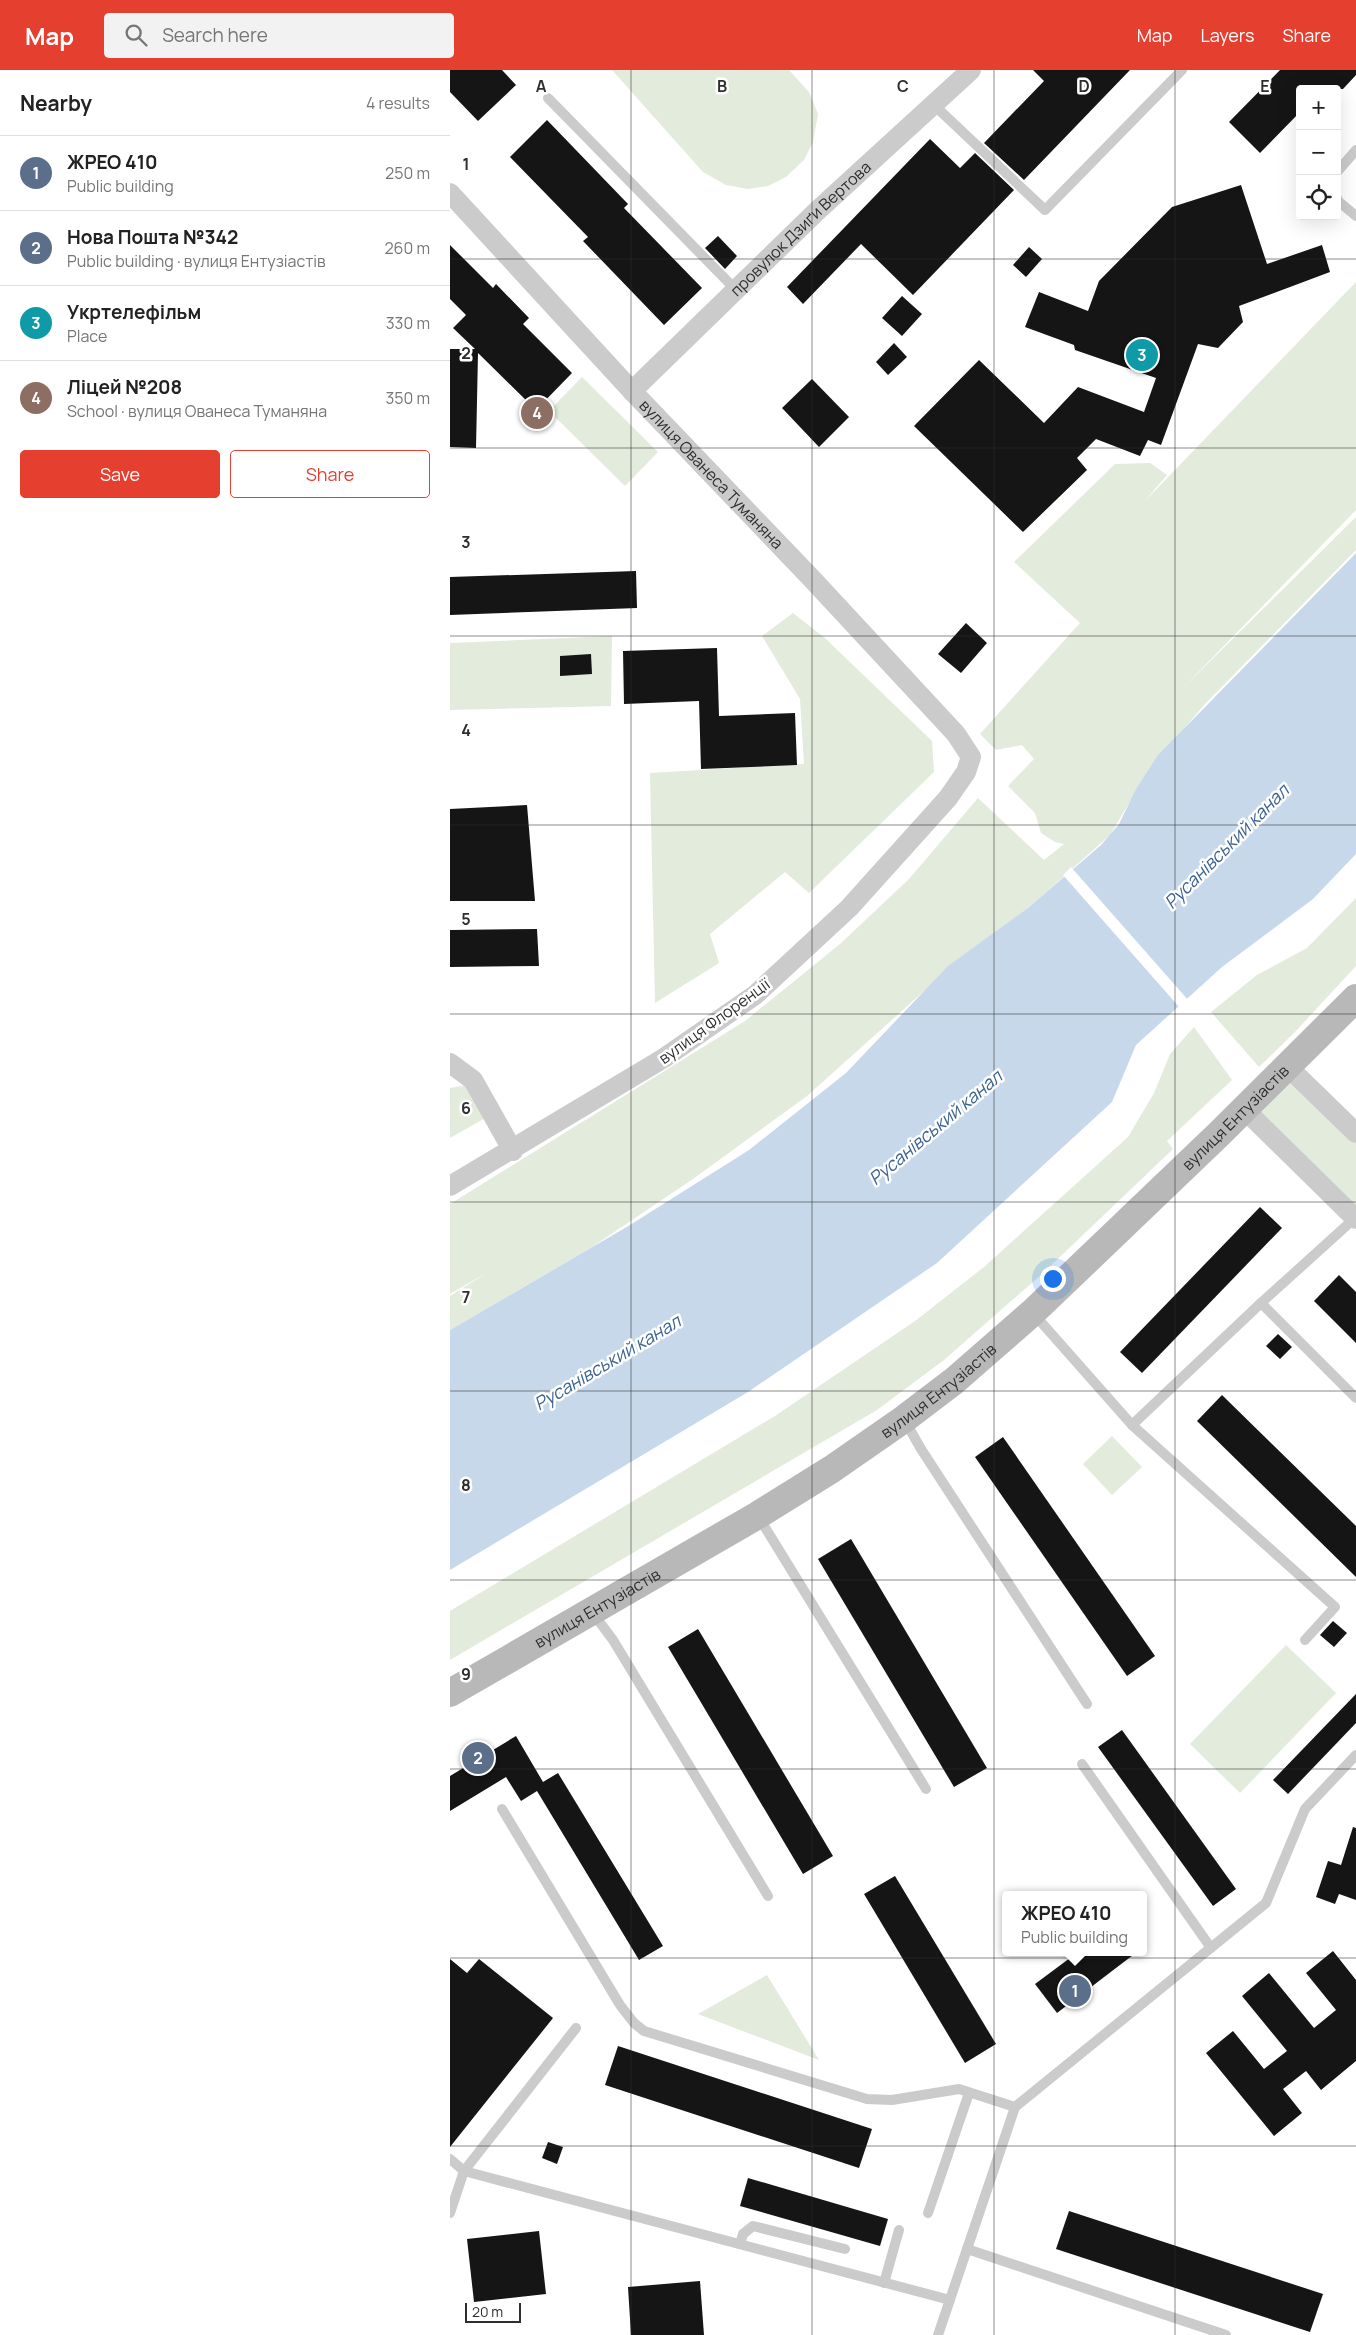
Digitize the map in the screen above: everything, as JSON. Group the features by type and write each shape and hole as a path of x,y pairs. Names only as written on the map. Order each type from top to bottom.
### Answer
{"street":[{"name":"провулок Дзиґи Вертова","path":"632,392 817,211 971,70"},
{"name":"вулиця Ованеса Туманяна","path":"450,193 632,392 806,573 956,734 971,757"},
{"name":"вулиця Флоренції","path":"450,1186 664,1058 756,995 849,908 948,798 966,772 971,757"},
{"name":"вулиця Ентузіастів","path":"450,1693 758,1515 832,1469 904,1419 954,1381 1033,1312 1245,1110 1356,998"},
{"path":"450,1062 472,1080 513,1150"},
{"path":"1288,1067 1356,1133"},
{"path":"1245,1110 1355,1219"}],"lane":[{"path":"934,105 1045,210 1182,70"},
{"path":"548,98 737,291"},
{"path":"1341,167 1356,150"},
{"path":"1341,204 1356,216"},
{"path":"1132,1425 1261,1303 1355,1219"},
{"path":"1261,1303 1356,1398"},
{"path":"1033,1312 1132,1425 1335,1607 1305,1640"},
{"path":"904,1419 921,1449 1086,1704"},
{"path":"758,1515 926,1789"},
{"path":"591,1611 612,1640 768,1896"},
{"path":"938,2335 1015,2108 1266,1903 1305,1809 1356,1755"},
{"path":"1082,1764 1211,1948"},
{"path":"502,1809 620,2005 634,2023 644,2031 867,2099 892,2100 959,2089 1015,2108"},
{"path":"450,2213 464,2171 576,2028"},
{"path":"928,2214 969,2093"},
{"path":"450,2159 464,2171 950,2300"},
{"path":"740,2244 743,2234 752,2226 845,2249"},
{"path":"884,2282 899,2230"},
{"path":"967,2249 1226,2335"}],"green space":[{"path":"612,70 789,70 809,92 818,114 813,142 804,160 786,177 768,186 748,189 726,185 703,172"},
{"path":"1356,282 1356,510 1182,689 1356,517 1356,550 1205,704 1150,768 1110,835 1034,903 923,992 807,1096 693,1179 592,1247 450,1330 450,1296 488,1272 450,1294 450,1204 745,1021 840,944 909,879 978,798 1044,860 1064,844 1055,842 1041,833 1035,813 1008,786 1034,759 1022,745 996,750 980,734 1080,623 1014,562 1115,464 1150,463 1167,475 1144,502"},
{"path":"582,377 658,452 625,486 549,411"},
{"path":"793,613 826,639 932,741 934,772 809,893 785,872 710,934 719,963 655,1003 650,773 804,764 800,699 762,636"},
{"path":"612,636 611,706 450,710 450,643"},
{"path":"1356,898 1356,966 1294,1033 1259,1067 1211,1012 1257,975 1307,948"},
{"path":"1194,1027 1232,1080 1167,1141 1173,1149 1042,1274 944,1360 877,1410 450,1660 450,1611 775,1416 915,1321 984,1267 1128,1137 1154,1093 1170,1054"},
{"path":"1288,1067 1356,1133 1356,1218 1245,1110"},
{"path":"467,1085 487,1117 450,1138 450,1088"},
{"path":"1112,1436 1142,1467 1112,1495 1083,1464"},
{"path":"1286,1645 1336,1693 1240,1793 1190,1744"},
{"path":"767,1975 819,2060 698,2014"}],"water":[{"name":"Русанівський канал","path":"1356,553 1356,854 1313,899 1222,967 1136,1045 1112,1102 937,1263 748,1392 450,1570 450,1330 630,1225 749,1150 846,1073 948,966 1028,908 1101,845 1119,824 1136,789 1158,755"}],"pier":[{"path":"1071,867 1189,1001 1180,1008 1063,875"}],"building":[{"path":"450,70 502,70 516,85 478,121 450,92"},
{"path":"1033,70 1130,70 1024,180 984,143 1044,81"},
{"path":"1280,70 1356,70 1356,75 1343,89 1341,89 1341,85 1296,85 1296,116 1260,153 1229,122"},
{"path":"547,120 628,204 624,208 702,288 664,325 583,241 588,237 510,157"},
{"path":"930,139 960,168 975,153 1014,190 913,295 861,244 803,304 787,287"},
{"path":"1241,185 1267,264 1322,245 1330,272 1239,306 1243,322 1218,348 1198,344 1161,445 1148,440 1140,456 1096,439 1077,458 1087,470 1023,532 914,426 979,360 1044,423 1078,387 1144,412 1156,378 1075,350 1074,345 1025,327 1039,292 1088,311 1099,281 1172,207"},
{"path":"718,236 737,256 725,269 705,248"},
{"path":"450,245 493,288 496,284 529,318 523,324 572,373 536,410 478,353 476,448 450,447 450,349 475,349 453,328 466,315 450,299"},
{"path":"1029,247 1042,259 1026,277 1013,265"},
{"path":"902,296 922,314 902,336 882,318"},
{"path":"894,343 907,357 888,375 876,362"},
{"path":"812,379 849,417 819,447 782,408"},
{"path":"636,571 637,608 450,615 450,577"},
{"path":"966,623 987,643 961,673 938,654"},
{"path":"717,648 719,716 795,713 797,765 701,769 699,701 624,704 623,651"},
{"path":"591,654 592,674 560,676 560,656"},
{"path":"527,805 535,901 450,901 450,809"},
{"path":"537,929 539,966 450,967 450,930"},
{"path":"1260,1207 1282,1228 1142,1373 1120,1352"},
{"path":"1339,1275 1356,1292 1356,1343 1314,1301"},
{"path":"1278,1334 1292,1347 1280,1359 1266,1346"},
{"path":"1222,1395 1356,1526 1356,1577 1197,1421"},
{"path":"1003,1437 1155,1656 1127,1676 975,1457"},
{"path":"851,1539 987,1768 954,1787 818,1559"},
{"path":"1333,1621 1347,1633 1334,1647 1320,1635"},
{"path":"698,1629 833,1856 803,1874 668,1647"},
{"path":"1356,1694 1356,1723 1288,1794 1273,1780"},
{"path":"1122,1730 1236,1889 1213,1906 1098,1747"},
{"path":"516,1736 543,1782 558,1773 663,1946 639,1960 537,1791 521,1801 506,1777 450,1811 450,1776"},
{"path":"1353,1827 1356,1828 1356,1900 1339,1894 1335,1904 1316,1897 1328,1861 1341,1865"},
{"path":"895,1876 996,2044 965,2063 864,1894"},
{"path":"1333,1951 1356,1980 1356,2061 1321,2090 1306,2071 1283,2089 1302,2113 1274,2136 1206,2053 1233,2031 1264,2069 1287,2051 1242,1996 1269,1973 1314,2028 1336,2010 1306,1973"},
{"path":"1073,1956 1132,1956 1057,2013 1035,1984"},
{"path":"450,1959 467,1973 479,1959 553,2018 450,2147"},
{"path":"618,2046 872,2129 859,2168 605,2085"},
{"path":"548,2142 563,2147 557,2164 542,2158"},
{"path":"748,2178 888,2219 880,2246 740,2206"},
{"path":"1069,2211 1323,2294 1310,2332 1056,2249"},
{"path":"539,2231 546,2294 474,2302 467,2239"},
{"path":"700,2281 704,2335 631,2335 628,2287"}],"place":[{"name":"Укртелефільм","path":"1142,355"},
{"name":"Ліцей №208","path":"537,413"},
{"name":"Нова Пошта №342","path":"478,1758"},
{"name":"ЖРЕО 410","path":"1075,1991"}]}
